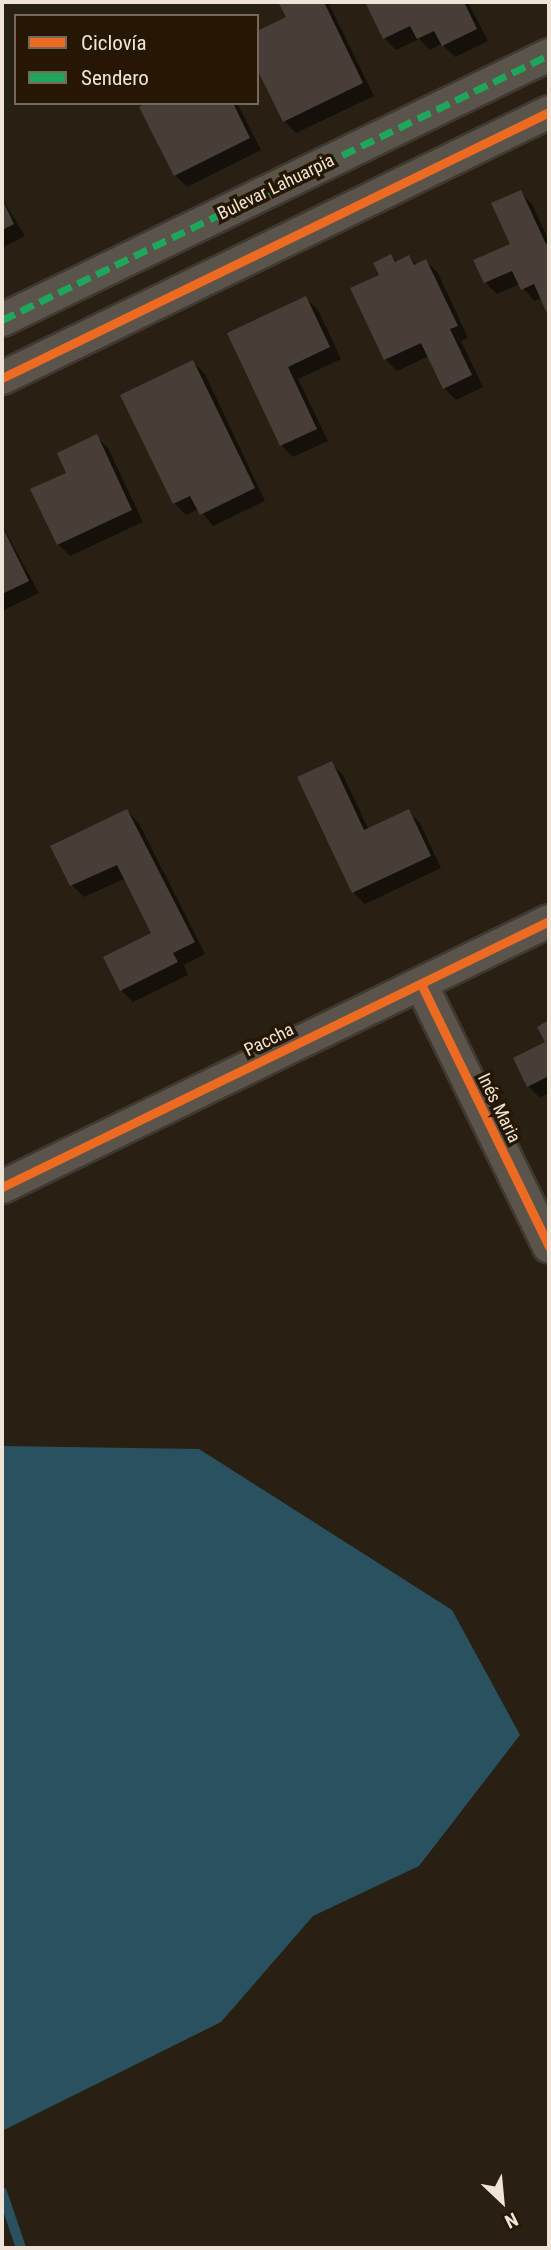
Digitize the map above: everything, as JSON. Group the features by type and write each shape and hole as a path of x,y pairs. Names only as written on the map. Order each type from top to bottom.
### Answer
{"street":[{"name":"Bulevar Lahuarpia","path":"2,320 549,55"},
{"path":"2,378 549,112"},
{"name":"Paccha","path":"2,1187 549,921"},
{"name":"Inés Maria","path":"421,984 549,1247"}],"water":[{"path":"2,1446 199,1449 452,1610 520,1735 419,1866 313,1916 221,2022 2,2131"}],"building":[{"path":"278,2 324,2 363,83 283,122 259,73 259,30 286,17"},
{"path":"365,2 464,2 477,29 442,46 434,31 417,39 410,26 383,39"},
{"path":"234,105 250,138 174,176 139,107"},
{"path":"521,190 546,244 549,243 549,318 534,284 521,290 512,271 484,283 473,260 510,244 491,203"},
{"path":"2,199 14,224 2,230"},
{"path":"391,254 395,262 409,255 414,265 426,259 458,326 450,329 472,375 443,389 421,343 384,360 350,288 379,275 373,263"},
{"path":"306,296 330,347 288,367 317,429 280,446 227,333"},
{"path":"193,360 255,488 200,515 190,496 173,504 120,395"},
{"path":"97,434 132,510 57,545 30,489 66,473 57,453"},
{"path":"2,526 29,581 2,594"},
{"path":"332,761 364,830 409,809 431,856 352,893 297,777"},
{"path":"127,809 195,942 173,953 178,962 120,991 103,957 151,933 117,865 70,886 50,846"},
{"path":"549,1020 549,1076 527,1087 513,1058 545,1042 537,1027"}],"waterway":[{"path":"2,2192 21,2248"}],"marked path":[{"path":"2,320 549,55"}],"cycle path":[{"path":"2,378 549,112"},
{"path":"2,1187 549,921"},
{"path":"421,984 549,1247"}]}
